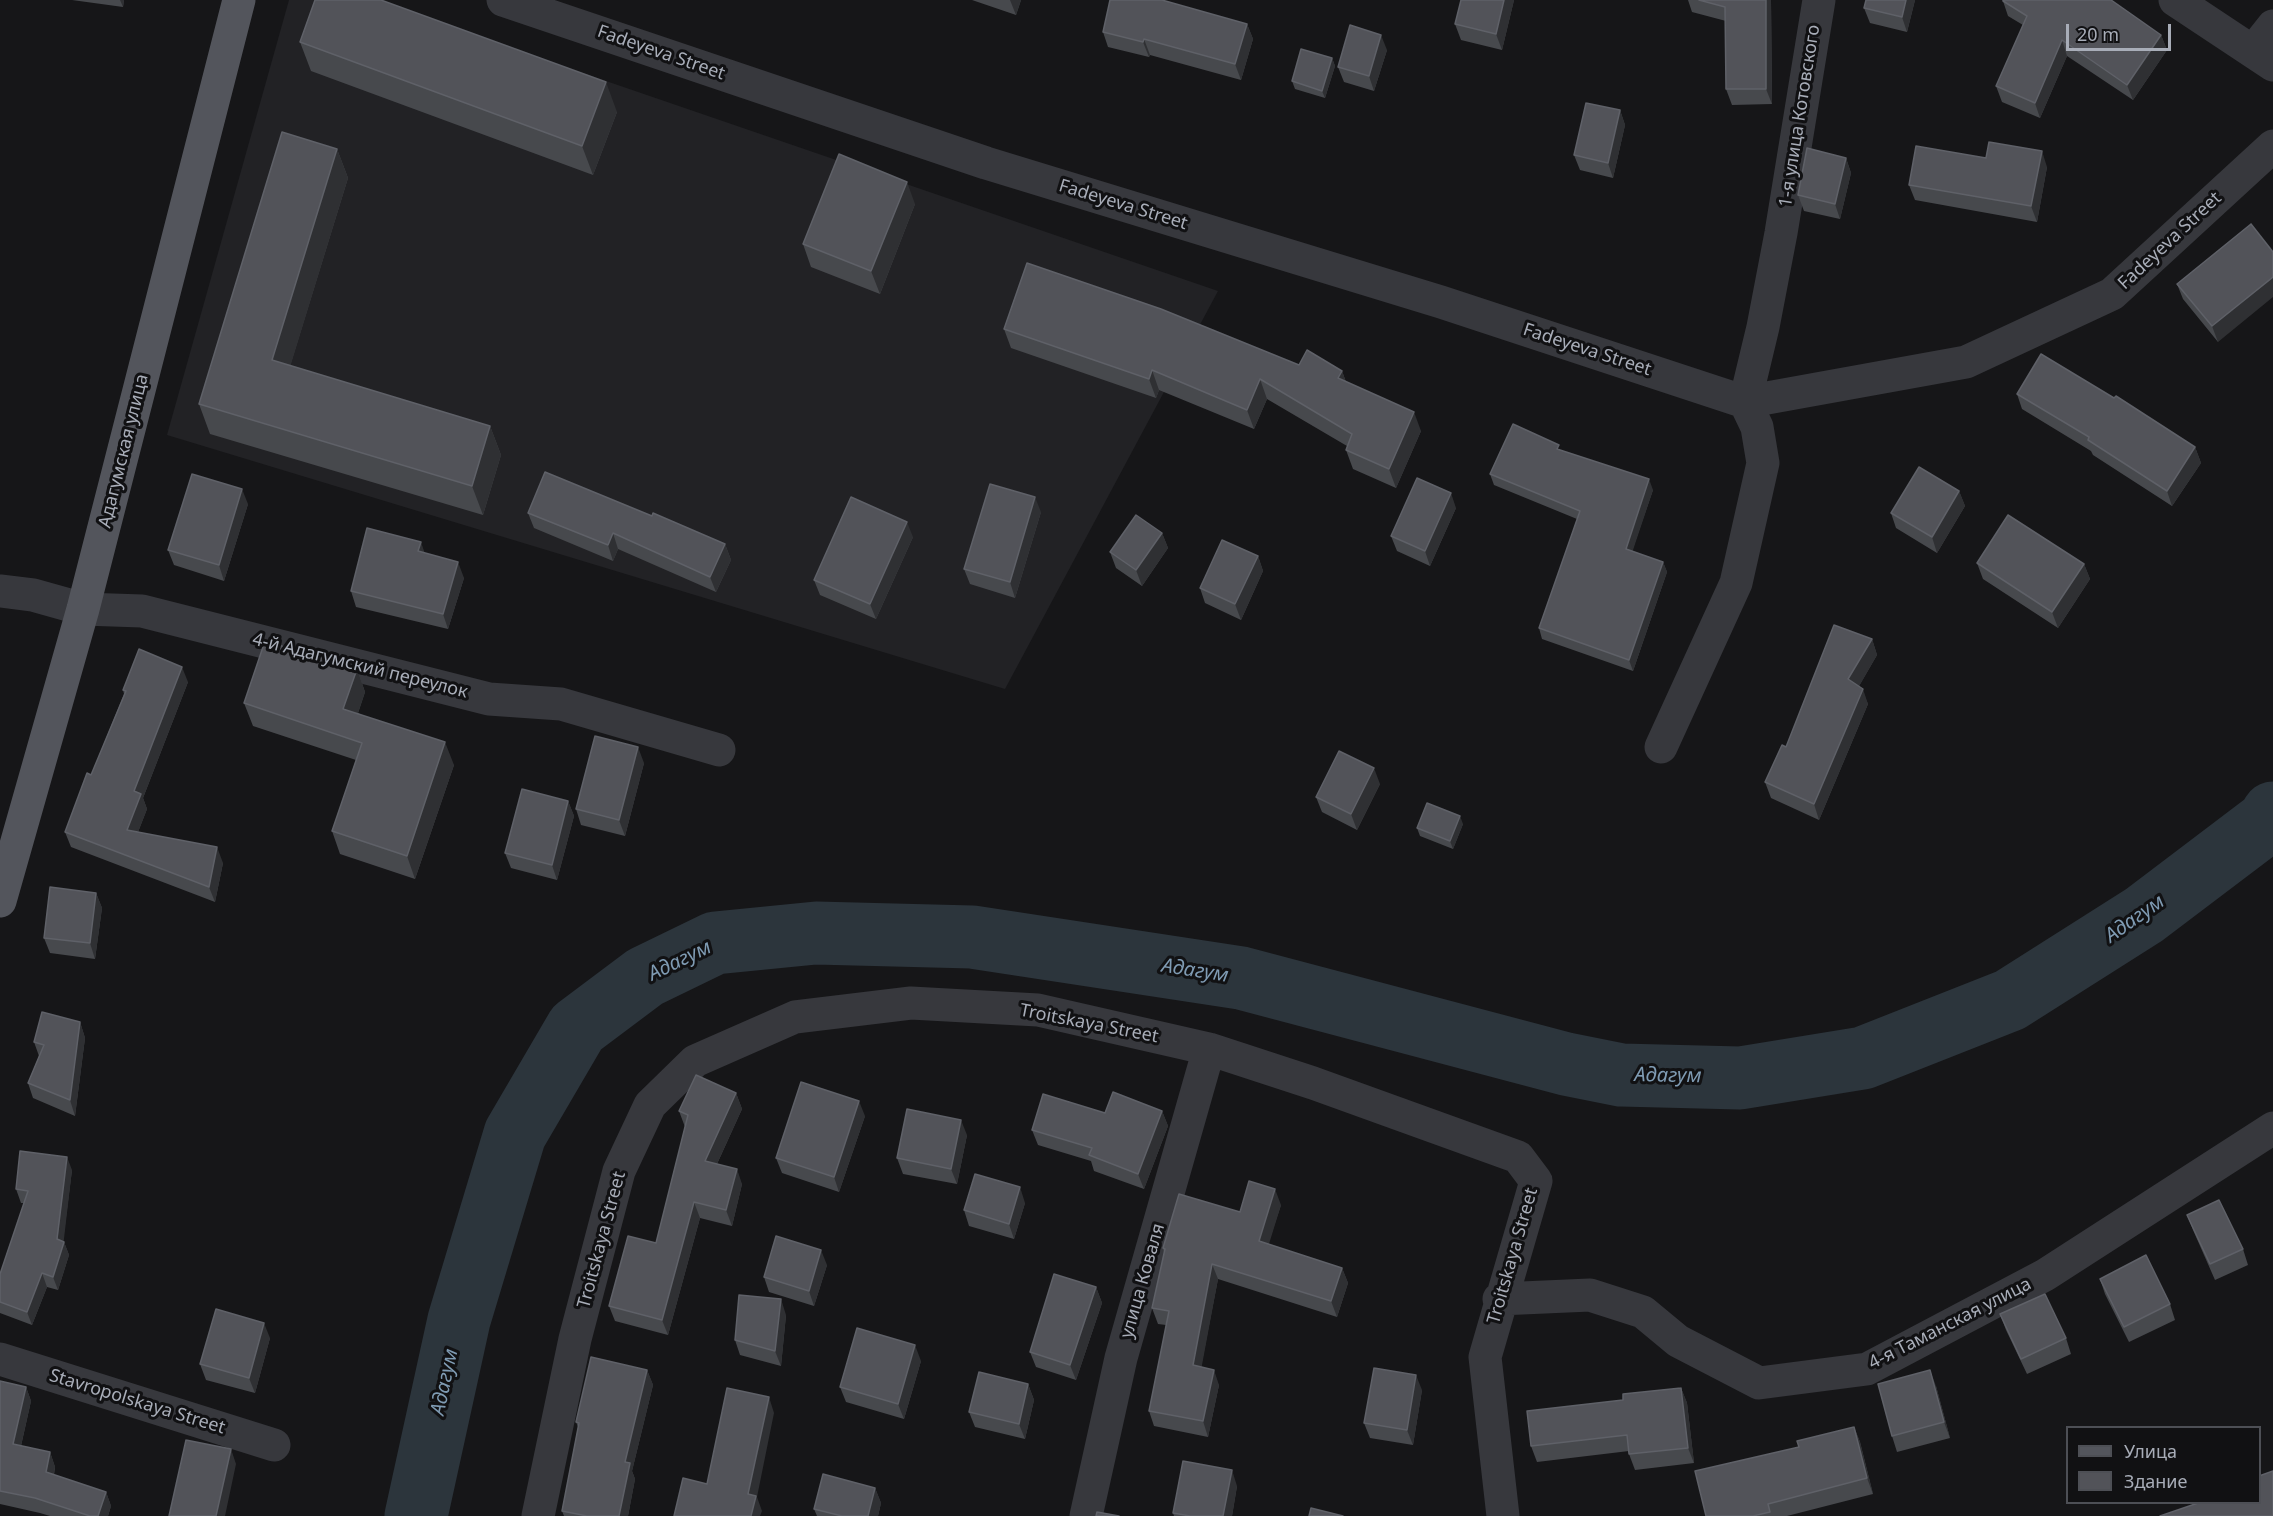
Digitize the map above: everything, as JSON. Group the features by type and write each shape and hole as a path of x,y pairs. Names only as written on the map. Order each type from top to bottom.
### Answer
{"main road":[{"name":"Адагумская улица","path":"0,901 83,609 239,0"}],"street":[{"name":"Fadeyeva Street","path":"503,0 986,163 1441,302 1745,402 1966,362 2112,294 2273,146"},
{"name":"1-я улица Котовского","path":"1745,402 1763,327 1781,232 1819,0"},
{"path":"2175,0 2266,47"},
{"path":"1661,747 1736,583 1763,463 1757,427 1745,402"},
{"name":"4-й Адагумский переулок","path":"0,591 33,595 83,609 142,611 489,699 561,704 719,750"},
{"name":"Troitskaya Street","path":"538,1516 575,1339 619,1171 650,1105 695,1062 795,1017 910,1003 1038,1010 1209,1049 1313,1083 1518,1157 1536,1181 1499,1299 1485,1357 1503,1516"},
{"name":"улица Коваля","path":"1086,1516 1121,1358 1209,1049"},
{"name":"4-я Таманская улица","path":"1499,1299 1590,1295 1644,1312 1678,1341 1759,1383 1867,1369 2045,1275 2273,1128"},
{"name":"Stavropolskaya Street","path":"0,1359 274,1445"}],"shaded area":[{"path":"289,0 370,0 1218,291 1005,689 167,435"}],"building":[{"path":"315,0 381,0 606,82 582,146 300,42"},
{"path":"1110,0 1162,0 1247,24 1235,64 1144,39 1143,42 1103,32"},
{"path":"1461,0 1504,0 1496,34 1455,24"},
{"path":"1699,0 1766,0 1766,89 1726,89 1725,7"},
{"path":"1866,0 1906,0 1902,17 1864,8"},
{"path":"2003,0 2111,0 2161,35 2127,85 2062,40 2035,103 1996,86 2027,16"},
{"path":"1350,25 1381,35 1369,76 1338,67"},
{"path":"1301,49 1332,58 1322,91 1292,81"},
{"path":"1586,103 1620,110 1608,163 1574,155"},
{"path":"282,132 337,149 272,360 490,426 472,486 199,404"},
{"path":"1989,142 2042,151 2031,206 1909,185 1916,146 1986,158"},
{"path":"1807,148 1846,158 1835,204 1798,195"},
{"path":"839,154 907,182 871,271 803,244"},
{"path":"2251,224 2273,252 2273,277 2212,326 2177,284"},
{"path":"1027,263 1161,309 1299,365 1307,350 1342,371 1338,378 1414,412 1389,469 1346,450 1352,434 1260,379 1247,410 1152,370 1149,379 1004,329"},
{"path":"2041,354 2114,398 2116,396 2195,447 2167,491 2088,440 2089,437 2017,394"},
{"path":"1513,424 1559,445 1557,449 1649,479 1626,549 1663,562 1629,660 1539,628 1580,511 1490,474"},
{"path":"1919,467 1959,491 1932,537 1891,513"},
{"path":"545,472 652,516 653,513 725,544 710,577 613,533 608,545 528,513"},
{"path":"192,474 242,489 219,565 168,550"},
{"path":"1417,478 1451,493 1425,551 1391,536"},
{"path":"990,484 1035,497 1010,582 964,569"},
{"path":"851,497 907,522 870,604 814,580"},
{"path":"1136,515 1162,533 1136,570 1110,552"},
{"path":"2008,515 2084,564 2052,612 1977,563"},
{"path":"367,528 421,542 418,551 458,562 443,614 351,591"},
{"path":"1222,540 1258,556 1235,604 1200,588"},
{"path":"1834,625 1872,639 1848,679 1863,689 1814,804 1765,782 1782,745 1786,747"},
{"path":"265,641 357,669 343,709 445,742 407,856 332,831 362,743 244,703"},
{"path":"139,649 182,667 134,791 141,794 127,830 217,847 209,887 65,832 87,773 91,775 126,691 123,690"},
{"path":"595,736 638,747 619,820 576,809"},
{"path":"1339,751 1374,768 1351,814 1316,797"},
{"path":"522,789 568,801 552,865 505,853"},
{"path":"1427,803 1460,816 1450,841 1417,828"},
{"path":"50,887 96,893 90,943 44,938"},
{"path":"42,1012 80,1022 70,1100 28,1083 44,1045 34,1042"},
{"path":"696,1075 736,1093 705,1161 737,1169 726,1210 694,1202 662,1320 609,1306 628,1236 656,1243 688,1115 679,1111"},
{"path":"801,1082 859,1101 834,1177 776,1158"},
{"path":"1113,1092 1162,1111 1138,1174 1089,1155 1092,1148 1032,1130 1043,1094 1105,1113"},
{"path":"907,1109 961,1120 951,1169 897,1158"},
{"path":"20,1151 67,1157 57,1239 64,1242 53,1277 42,1273 27,1312 0,1302 0,1274 28,1191 16,1189"},
{"path":"975,1174 1020,1187 1009,1224 964,1210"},
{"path":"1249,1181 1275,1189 1259,1241 1342,1268 1331,1301 1212,1264 1193,1365 1214,1370 1203,1421 1149,1411 1169,1311 1152,1308 1165,1249 1163,1248 1179,1194 1240,1212"},
{"path":"2219,1200 2243,1249 2210,1264 2187,1215"},
{"path":"776,1236 821,1250 809,1291 764,1277"},
{"path":"2146,1255 2170,1304 2124,1327 2100,1279"},
{"path":"1054,1274 1096,1287 1070,1365 1030,1352"},
{"path":"2045,1294 2066,1338 2021,1359 2000,1314"},
{"path":"739,1295 781,1299 775,1351 735,1340"},
{"path":"216,1309 264,1323 249,1378 200,1364"},
{"path":"857,1328 915,1345 898,1404 840,1387"},
{"path":"591,1357 647,1370 625,1462 630,1463 619,1516 587,1516 562,1511 579,1423 576,1422"},
{"path":"1374,1368 1416,1375 1407,1430 1364,1423"},
{"path":"1930,1370 1944,1422 1892,1436 1878,1384"},
{"path":"979,1372 1028,1384 1019,1424 969,1412"},
{"path":"0,1381 26,1387 13,1444 50,1452 46,1472 106,1492 98,1516 90,1516 35,1498 0,1491"},
{"path":"727,1388 769,1397 748,1494 756,1496 751,1516 674,1516 683,1478 707,1484"},
{"path":"1681,1388 1688,1448 1629,1454 1627,1435 1531,1446 1527,1411 1623,1400 1623,1394"},
{"path":"1854,1427 1867,1478 1768,1504 1770,1512 1753,1516 1706,1516 1695,1471 1799,1447 1797,1441"},
{"path":"186,1440 231,1449 216,1516 169,1516"},
{"path":"1183,1461 1232,1470 1223,1516 1190,1516 1173,1513"},
{"path":"2273,1471 2273,1516 2160,1516 2195,1504 2261,1504 2261,1475"},
{"path":"823,1474 875,1488 868,1516 842,1516 814,1509"},
{"path":"1311,1508 1343,1516 1309,1516"},
{"path":"1097,1512 1119,1516 1096,1516"}],"waterway":[{"name":"Адагум","path":"416,1516 459,1320 515,1134 577,1028 645,977 715,943 816,933 972,937 1241,978 1566,1064 1621,1075 1740,1078 1863,1058 2010,1000 2144,915 2268,821 2273,813"}]}
